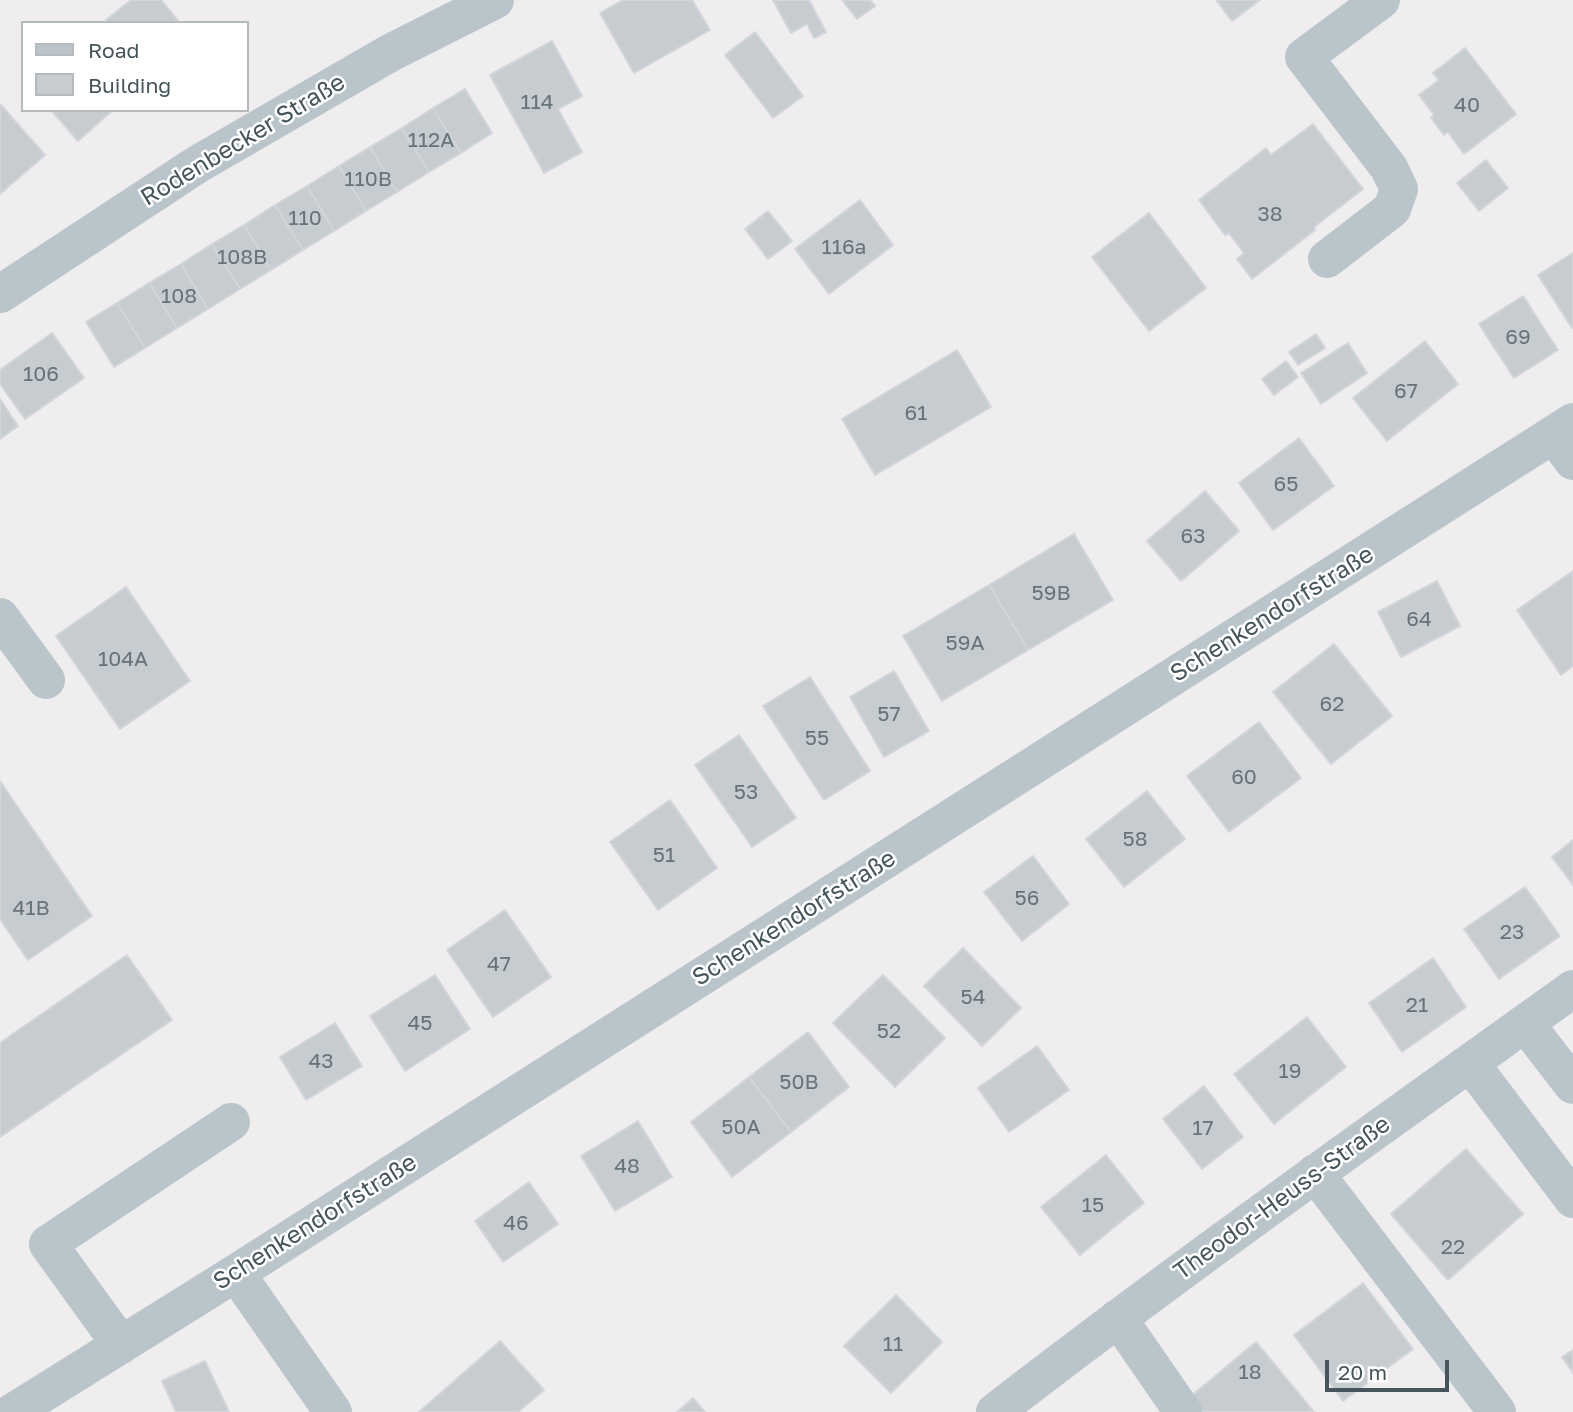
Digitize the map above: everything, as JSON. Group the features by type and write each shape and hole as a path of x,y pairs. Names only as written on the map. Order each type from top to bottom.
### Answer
{"street":[{"name":"Rodenbecker Straße","path":"0,293 198,164 390,53 495,0"},
{"path":"1327,259 1392,209 1399,189 1389,168 1304,57 1381,0"},
{"name":"Schenkendorfstraße","path":"13,1412 1567,439"},
{"path":"0,617 46,680"},
{"name":"Theodor-Heuss-Straße","path":"995,1412 1315,1173 1573,989"},
{"path":"1525,1023 1573,1085"},
{"path":"1469,1063 1573,1199"},
{"path":"121,1345 48,1244 231,1122"},
{"path":"1315,1173 1497,1412"},
{"path":"236,1273 333,1412"},
{"path":"1118,1318 1183,1412"}],"building":[{"path":"131,0 161,0 178,21 107,21"},
{"path":"623,0 692,0 710,30 634,73 600,13"},
{"path":"773,0 809,0 826,32 814,38 807,24 791,33"},
{"path":"842,0 870,0 875,6 857,19"},
{"path":"1216,0 1260,0 1232,21"},
{"path":"755,32 803,96 773,118 725,55"},
{"path":"552,41 582,96 558,109 582,152 544,173 490,75"},
{"path":"1465,48 1516,114 1464,154 1448,132 1444,135 1431,118 1434,115 1419,95 1439,80 1433,73"},
{"path":"465,89 492,133 461,153 433,108"},
{"path":"0,104 45,155 0,194"},
{"path":"433,108 461,153 429,172 402,128"},
{"path":"53,112 111,112 78,141"},
{"path":"1313,124 1363,189 1252,279 1237,259 1244,253 1229,233 1225,235 1199,200 1266,148 1271,155"},
{"path":"402,128 429,172 397,192 370,147"},
{"path":"370,147 397,192 366,211 339,166"},
{"path":"1486,160 1508,188 1479,211 1457,183"},
{"path":"339,166 366,211 334,231 307,186"},
{"path":"307,186 334,231 303,250 275,205"},
{"path":"860,200 893,245 829,294 795,249"},
{"path":"275,205 303,250 271,270 244,225"},
{"path":"768,211 792,241 768,259 745,229"},
{"path":"1149,213 1206,288 1149,331 1092,257"},
{"path":"244,225 271,270 240,289 212,244"},
{"path":"212,244 240,289 208,309 181,264"},
{"path":"1573,253 1573,327 1572,328 1538,275"},
{"path":"181,264 208,309 177,328 149,283"},
{"path":"149,283 177,328 145,348 117,303"},
{"path":"1523,296 1558,350 1514,378 1479,324"},
{"path":"117,303 145,348 114,367 86,322"},
{"path":"52,333 84,378 25,419 0,384 0,370"},
{"path":"1316,334 1325,348 1298,365 1289,352"},
{"path":"1425,341 1458,384 1387,441 1353,398"},
{"path":"1348,343 1367,373 1321,404 1301,373"},
{"path":"957,350 991,407 875,475 842,419"},
{"path":"1286,361 1298,377 1274,395 1262,379"},
{"path":"0,399 18,426 0,439"},
{"path":"1299,438 1334,486 1273,530 1239,483"},
{"path":"1205,491 1239,531 1181,581 1147,541"},
{"path":"1074,534 1113,600 1028,650 989,585"},
{"path":"1573,571 1573,666 1561,675 1517,610"},
{"path":"1437,581 1460,626 1401,657 1378,612"},
{"path":"989,585 1028,650 942,701 903,636"},
{"path":"126,587 190,681 120,729 56,636"},
{"path":"1334,644 1392,716 1331,764 1273,692"},
{"path":"894,671 929,731 884,757 850,697"},
{"path":"810,677 870,771 824,800 763,706"},
{"path":"1259,722 1301,778 1229,832 1187,776"},
{"path":"739,735 796,818 752,847 695,765"},
{"path":"0,781 92,916 28,960 0,919"},
{"path":"1147,791 1185,839 1124,887 1086,839"},
{"path":"670,800 717,868 658,910 610,842"},
{"path":"1573,840 1573,885 1552,857"},
{"path":"1033,856 1069,904 1022,941 984,892"},
{"path":"1525,887 1560,936 1499,979 1464,929"},
{"path":"505,910 551,977 493,1017 447,950"},
{"path":"963,948 1021,1008 982,1046 924,986"},
{"path":"127,955 172,1020 0,1137 0,1043"},
{"path":"1433,958 1466,1007 1402,1052 1369,1003"},
{"path":"435,975 470,1029 405,1071 370,1016"},
{"path":"883,975 945,1038 895,1087 833,1023"},
{"path":"1307,1017 1346,1067 1274,1124 1234,1074"},
{"path":"335,1023 362,1066 306,1100 280,1057"},
{"path":"808,1032 849,1087 791,1132 749,1077"},
{"path":"1037,1046 1069,1090 1009,1132 978,1088"},
{"path":"749,1077 791,1132 732,1177 691,1122"},
{"path":"1204,1086 1243,1137 1202,1169 1163,1119"},
{"path":"638,1121 672,1177 615,1211 581,1156"},
{"path":"1466,1149 1523,1214 1448,1280 1391,1214"},
{"path":"1106,1155 1144,1203 1080,1255 1041,1207"},
{"path":"529,1182 558,1224 503,1262 475,1221"},
{"path":"1363,1283 1413,1349 1343,1401 1294,1335"},
{"path":"896,1295 942,1342 891,1393 844,1346"},
{"path":"500,1341 544,1390 518,1412 419,1412"},
{"path":"1256,1342 1314,1412 1192,1412 1184,1402"},
{"path":"1573,1350 1573,1373 1562,1357"},
{"path":"205,1361 229,1412 176,1412 162,1381"},
{"path":"693,1398 705,1412 677,1412"}]}
